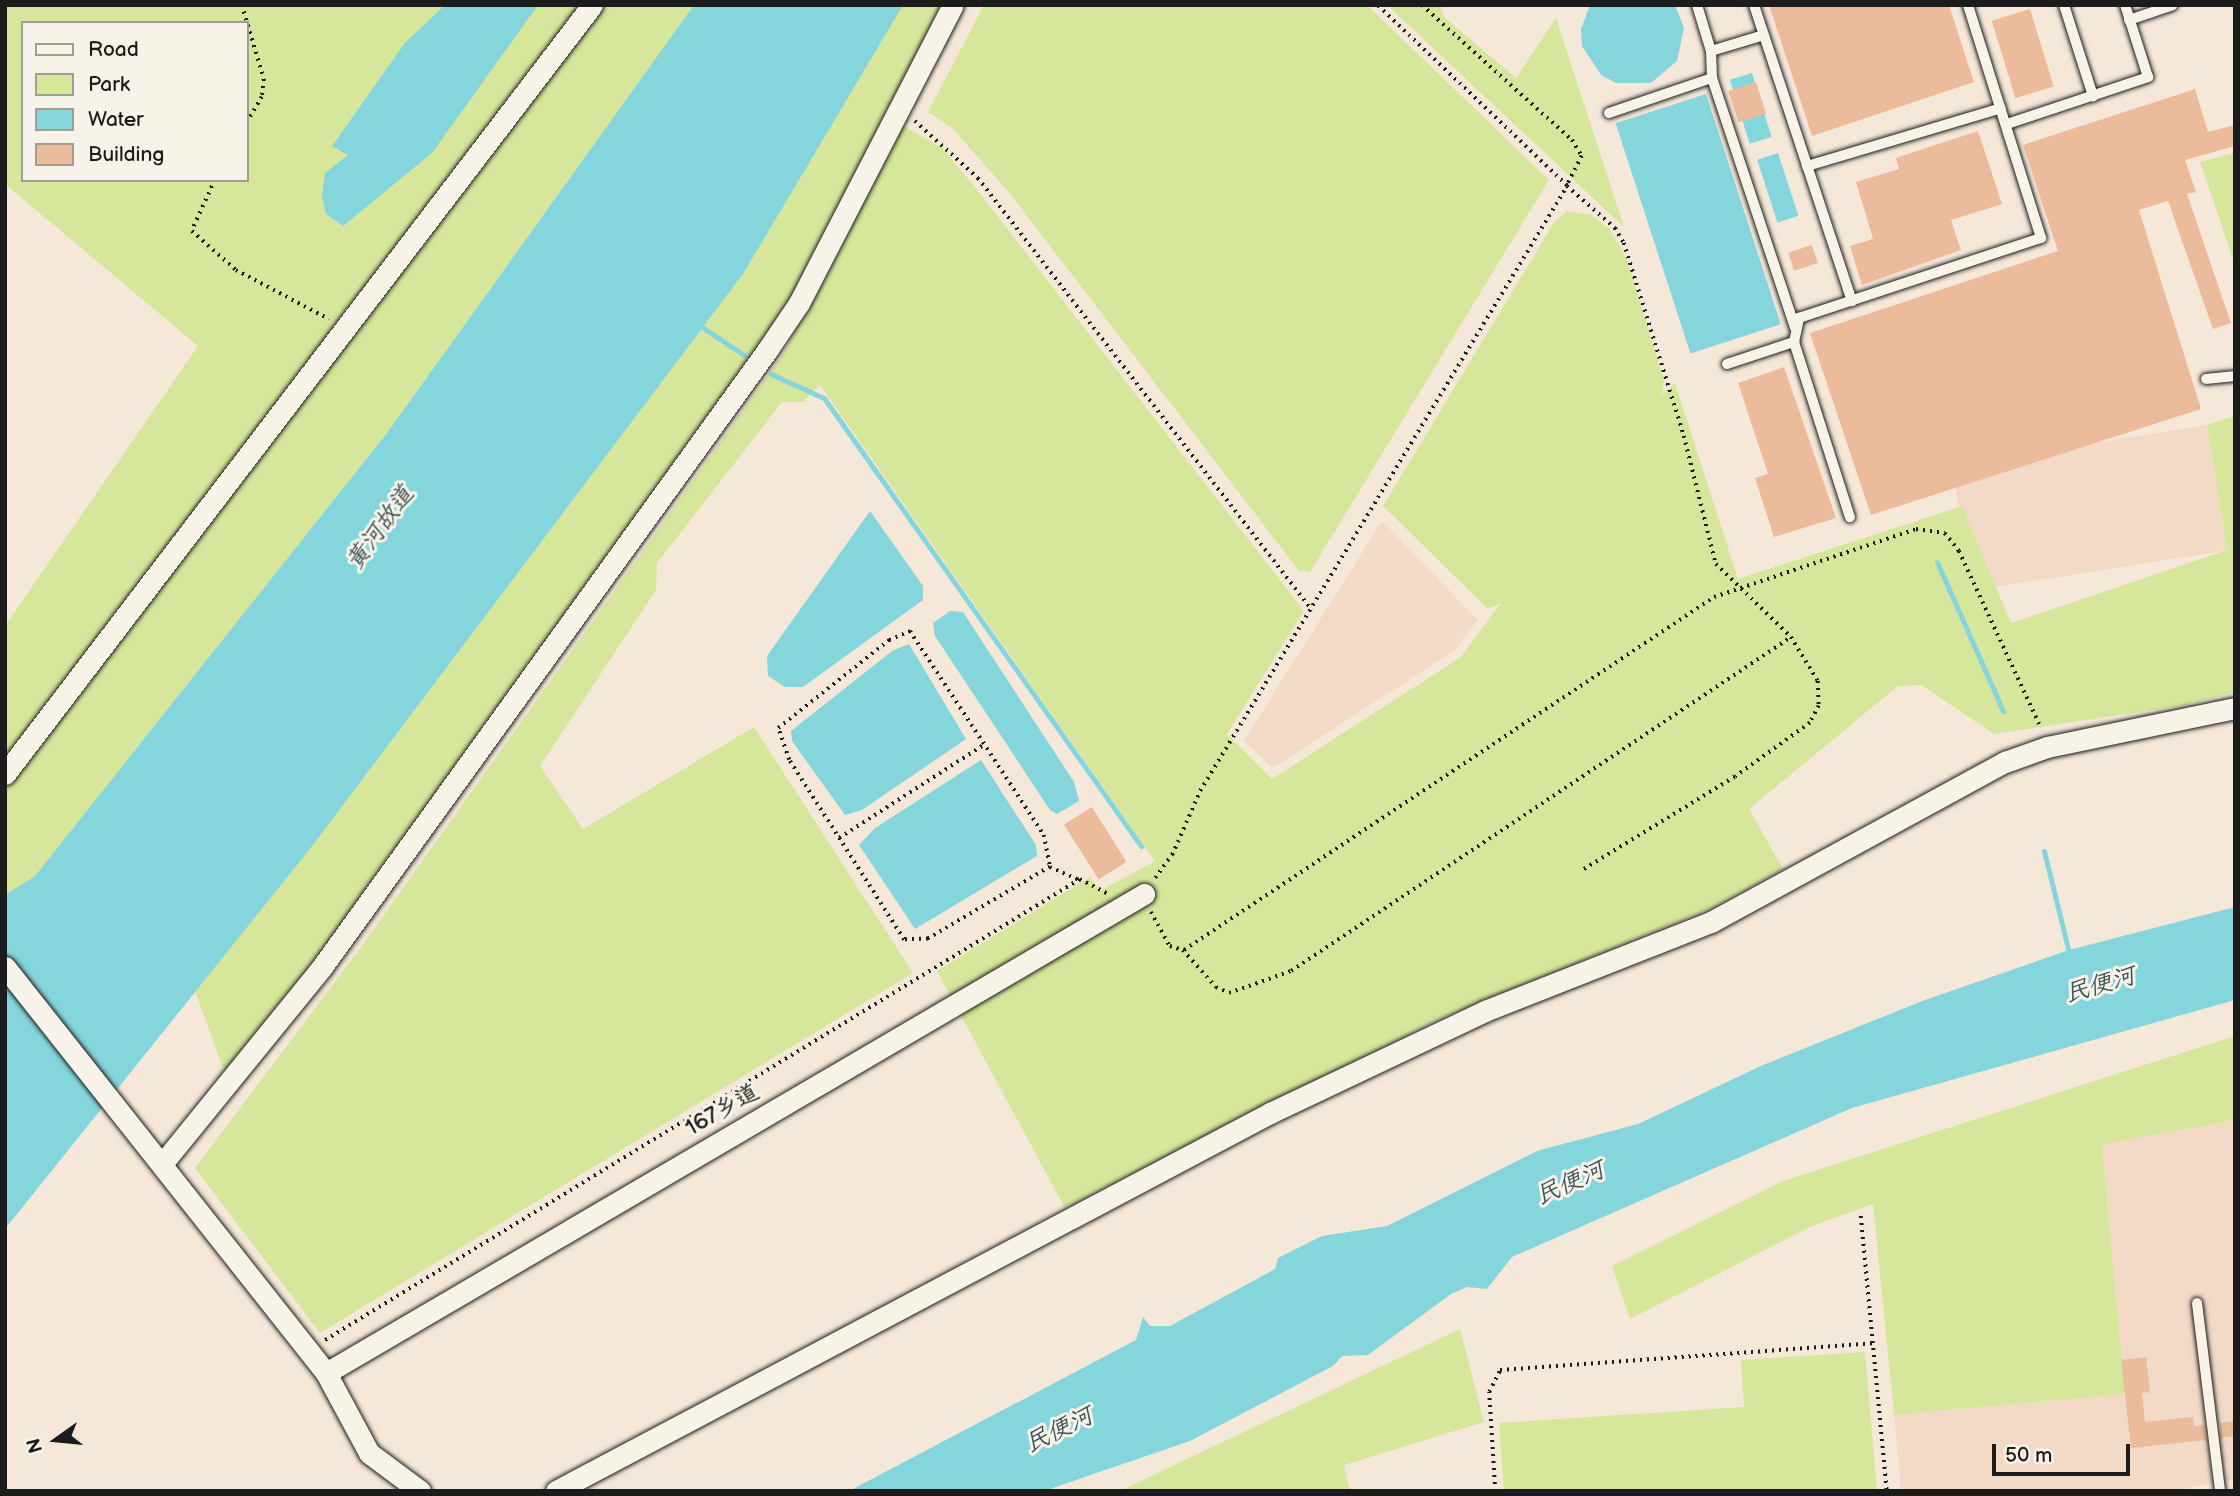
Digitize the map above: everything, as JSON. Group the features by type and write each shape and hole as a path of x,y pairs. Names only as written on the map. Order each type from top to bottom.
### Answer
{"street":[{"path":"5,774 592,5"},
{"path":"162,1164 322,967 768,349 799,303 953,5"},
{"path":"556,1491 1270,1113 1485,1011 1711,922 2004,762 2047,747 2235,708"},
{"name":"167乡道","path":"326,1373 1144,894"},
{"path":"5,967 136,1127 326,1373 369,1453 420,1491"}],"lane":[{"path":"1697,5 1711,51 1712,78 1850,517"},
{"path":"1754,5 1852,301"},
{"path":"1795,337 1799,318 2041,237 1968,5"},
{"path":"2064,5 2093,96"},
{"path":"2007,124 2148,78 2125,5"},
{"path":"2129,20 2173,5"},
{"path":"1711,51 1764,35"},
{"path":"1609,113 1712,78"},
{"path":"1807,166 2001,108"},
{"path":"1727,364 1795,337"},
{"path":"2206,379 2235,376"},
{"path":"2197,1303 2220,1491"}],"path":[{"path":"1377,5 1567,186 1615,228 1624,243 1684,436 1716,564 1724,577 1744,587 1791,636 1818,681 1819,706 1810,723 1734,777 1583,870"},
{"path":"1422,5 1572,140 1582,156 1581,166 1200,791 1172,855 1144,894 1170,946 1183,950 1202,975 1229,993 1291,971 1791,636"},
{"path":"248,25 264,79 262,97 248,121"},
{"path":"897,113 935,135 978,178 1312,610"},
{"path":"214,182 192,230 236,270 347,327"},
{"path":"1183,950 1676,619 1744,587 1916,529 1945,533 2026,686 2047,747"},
{"path":"899,633 917,636 1044,835 1050,867 928,939 912,943 904,940 781,746 778,728 899,633"},
{"path":"839,838 985,744"},
{"path":"1050,867 1079,880 1122,907"},
{"path":"308,1350 1079,880"},
{"path":"1861,1216 1887,1491"},
{"path":"1495,1491 1489,1392 1500,1370 1873,1343"}],"shaded area":[{"path":"2207,425 2227,550 1972,591 1952,465"},
{"path":"1382,521 1478,620 1455,650 1273,768 1244,741"},
{"path":"2235,1120 2235,1480 2169,1491 1901,1491 1894,1415 2125,1394 2102,1143"}],"green space":[{"path":"5,5 694,5 387,433 35,876 5,895 5,626 198,346 5,184"},
{"path":"899,5 942,5 786,307 332,938 225,1073 195,991 743,274"},
{"path":"984,5 1367,5 1549,180 1310,572 1299,571 1008,191 951,127 928,112"},
{"path":"1387,5 1440,5 1444,17 1516,78 1556,18 1624,227"},
{"path":"903,126 942,148 974,186 1304,611 1227,734 1272,779 1461,657 1501,603 1488,609 1383,506 1555,221 1567,211 1591,215 1610,229 1627,260 1664,380 1662,395 1675,383 1738,579 1962,506 2011,623 2227,550 2207,425 2235,416 2235,692 2186,705 1994,734 1921,685 1898,686 1749,809 1783,869 1712,908 1448,1015 1065,1208 937,971 1090,877 1100,891 1155,861 820,385 803,402 782,402 657,563 656,590 540,766 583,829 754,727 913,973 320,1333 195,1168 359,950 783,354"},
{"path":"2235,153 2235,265 2200,162"},
{"path":"2235,1036 2235,1120 2102,1144 2125,1394 1894,1415 1873,1204 1812,1226 1630,1319 1612,1266 1783,1181"},
{"path":"1460,1329 1484,1422 1344,1465 1350,1491 1120,1491"},
{"path":"1865,1352 1877,1491 1504,1491 1499,1423 1744,1407 1741,1360"}],"water":[{"path":"445,5 538,5 432,153 343,226 326,214 322,197 325,173 348,155 332,146 405,43"},
{"name":"黄河故道","path":"694,5 903,5 743,274 309,850 5,1229 5,895 35,876 387,433"},
{"path":"1590,5 1675,5 1684,28 1677,61 1651,83 1616,83 1601,75 1582,46 1581,29"},
{"path":"1752,73 1772,137 1750,144 1730,80"},
{"path":"1706,94 1781,324 1690,354 1616,123"},
{"path":"1778,153 1798,216 1777,223 1757,160"},
{"path":"870,511 923,586 923,600 803,687 785,687 768,676 767,656"},
{"path":"950,611 963,612 1074,782 1079,801 1057,814 1050,810 935,636 933,623"},
{"path":"909,644 966,739 862,810 845,815 792,741 791,731 892,651"},
{"path":"981,760 1036,845 1037,856 915,929 859,845 875,828"},
{"name":"民便河","path":"2235,907 2235,1000 1852,1108 1512,1257 1487,1289 1467,1287 1451,1294 1368,1355 1342,1356 1333,1366 1190,1441 1044,1491 849,1491 1136,1340 1143,1317 1150,1326 1170,1326 1275,1269 1278,1258 1322,1236 1387,1226 1537,1151 1638,1124 1763,1065 1922,1001 2069,950"}],"building":[{"path":"1769,5 1949,5 1974,82 1812,136"},
{"path":"2030,9 2054,86 2015,98 1992,21"},
{"path":"1756,82 1766,113 1739,122 1728,91"},
{"path":"2195,89 2208,132 2235,125 2235,146 2185,160 2196,192 2187,194 2231,323 2213,329 2168,201 2139,210 2201,409 1871,515 1810,333 2058,251 2023,145"},
{"path":"1978,131 2002,204 1951,220 1961,250 1862,285 1850,246 1873,239 1856,182 1899,169 1896,158"},
{"path":"1812,245 1818,263 1794,271 1788,253"},
{"path":"1784,367 1836,518 1774,537 1755,478 1768,474 1738,383"},
{"path":"1092,807 1126,862 1098,880 1064,824"},
{"path":"2146,1357 2150,1392 2142,1393 2145,1422 2193,1417 2194,1426 2204,1425 2206,1440 2131,1448 2121,1360"},
{"path":"2235,1421 2235,1436 2221,1438 2220,1423"}],"waterway":[{"path":"699,325 744,355"},
{"path":"771,374 824,398 1141,846"},
{"path":"1937,562 2003,711"},
{"path":"2044,851 2070,957"}]}
